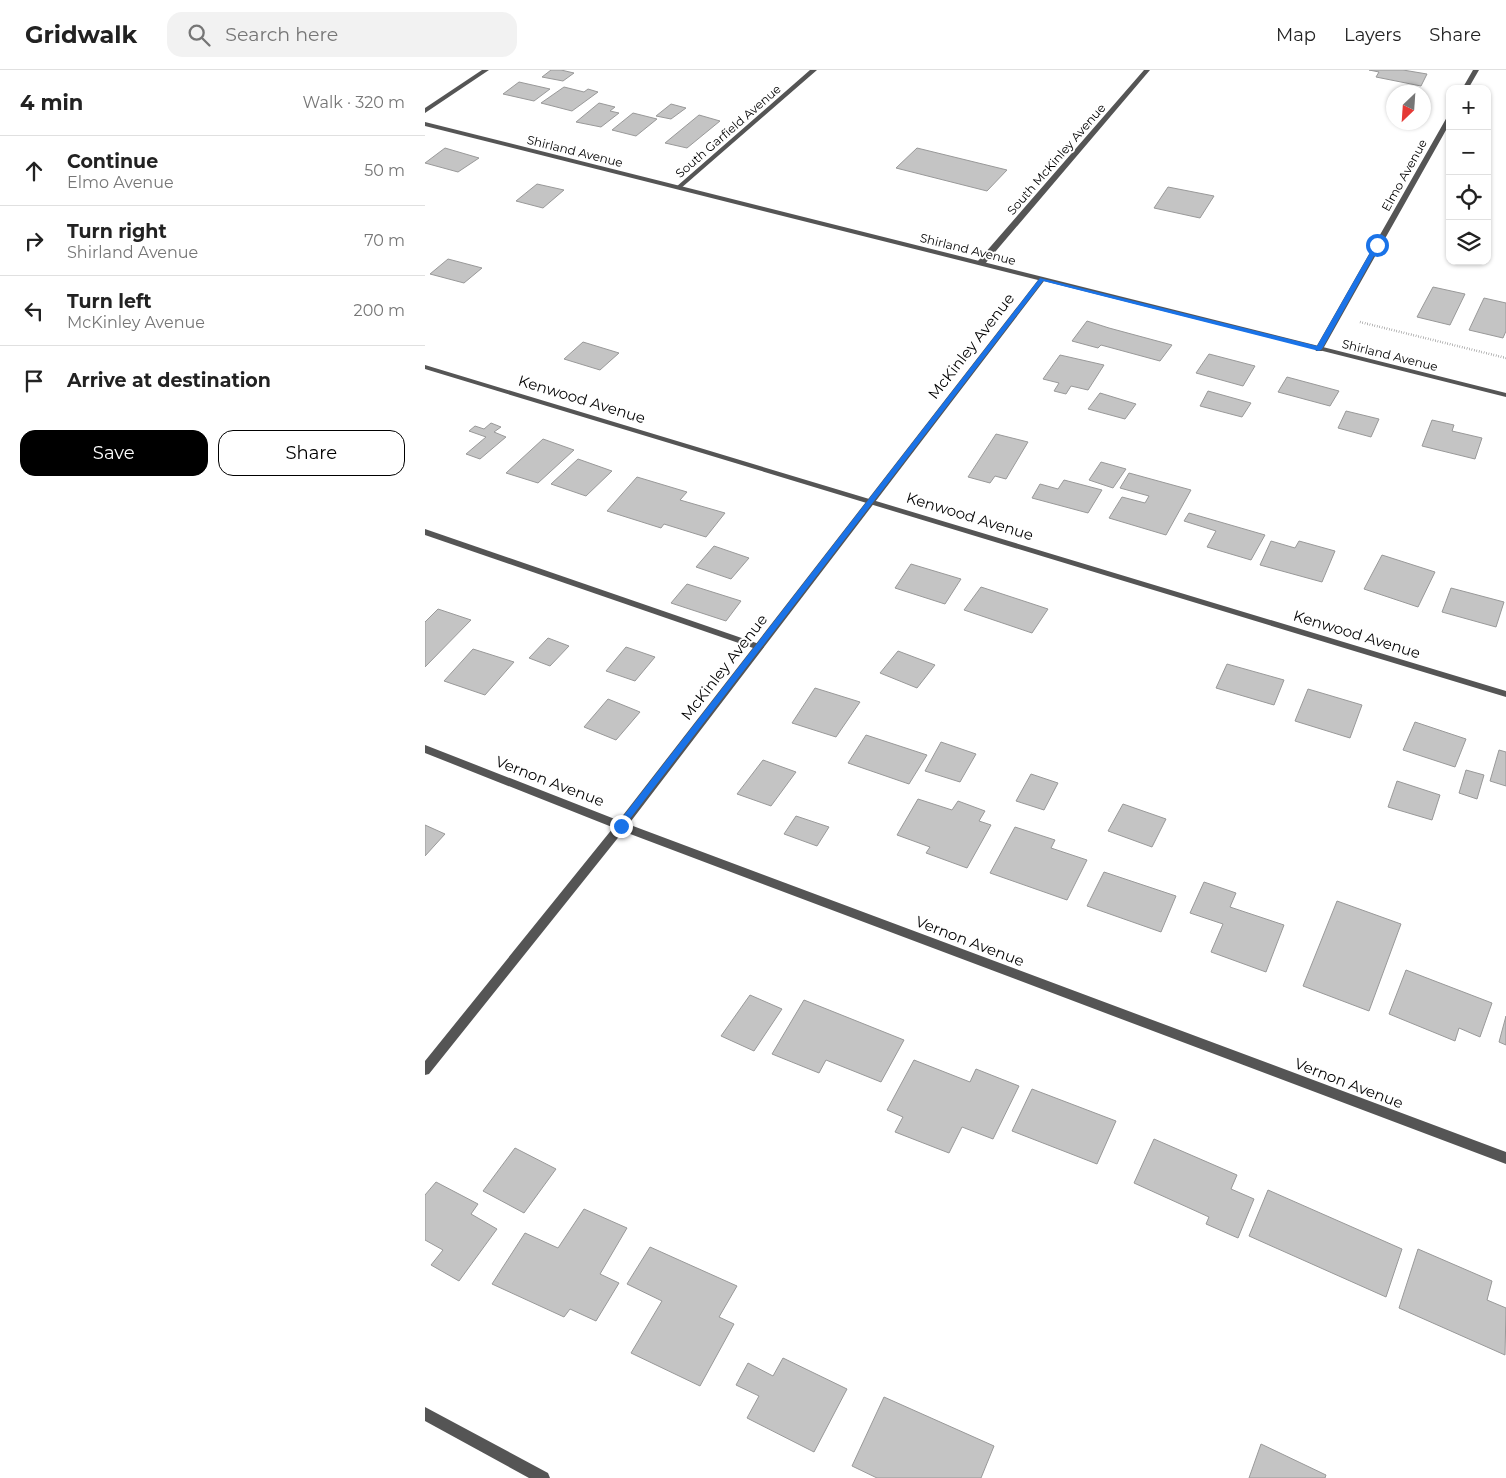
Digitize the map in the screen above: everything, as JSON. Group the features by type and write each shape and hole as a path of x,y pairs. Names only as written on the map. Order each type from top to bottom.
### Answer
{"street":[{"path":"425,112 486,70"},
{"name":"South Garfield Avenue","path":"679,188 814,70"},
{"name":"South McKinley Avenue","path":"981,263 1147,70"},
{"path":"1467,85 1476,70"},
{"name":"Shirland Avenue","path":"425,124 1506,395"},
{"name":"Elmo Avenue","path":"1319,349 1446,124"},
{"name":"McKinley Avenue","path":"425,1070 621,826 1042,279"},
{"name":"Kenwood Avenue","path":"425,367 871,500 1506,694"},
{"path":"425,532 759,647"},
{"name":"Vernon Avenue","path":"425,749 621,826 1506,1158"},
{"path":"425,1414 543,1478"}],"path":[{"path":"1337,316 1506,358"}],"building":[{"path":"551,70 574,73 563,81 542,77"},
{"path":"1369,70 1403,70 1427,74 1422,85 1416,85 1376,77 1379,72"},
{"path":"519,82 550,89 534,101 503,94"},
{"path":"564,87 584,92 588,89 598,92 572,111 541,103"},
{"path":"599,103 615,107 610,111 619,113 601,127 576,122"},
{"path":"671,104 686,108 671,119 656,116"},
{"path":"633,113 657,119 636,136 612,130"},
{"path":"699,115 720,121 687,148 665,143"},
{"path":"445,148 479,158 458,172 425,163"},
{"path":"917,148 1007,170 987,191 896,168"},
{"path":"537,184 564,190 543,208 516,201"},
{"path":"1168,187 1214,196 1200,218 1154,208"},
{"path":"448,259 482,268 464,283 430,274"},
{"path":"1433,287 1465,294 1450,325 1417,317"},
{"path":"1484,298 1506,303 1506,331 1503,338 1469,330"},
{"path":"1087,321 1172,345 1160,361 1101,345 1098,348 1072,341"},
{"path":"583,342 619,353 600,370 564,359"},
{"path":"1209,354 1255,366 1243,386 1196,373"},
{"path":"1060,355 1104,365 1088,390 1071,386 1066,394 1054,391 1059,383 1043,379"},
{"path":"1287,377 1339,391 1330,406 1278,392"},
{"path":"1208,391 1251,403 1242,417 1200,406"},
{"path":"1100,393 1136,404 1125,419 1088,409"},
{"path":"1346,411 1379,419 1371,437 1338,428"},
{"path":"1432,420 1454,425 1452,431 1482,438 1475,459 1422,446"},
{"path":"491,423 501,427 494,432 506,437 480,459 466,454 486,437 469,431 475,426 484,429"},
{"path":"996,434 1028,442 1006,479 995,476 990,483 968,477"},
{"path":"543,439 574,450 538,483 506,473"},
{"path":"578,459 612,471 586,496 551,484"},
{"path":"1101,462 1126,469 1113,488 1089,480"},
{"path":"1129,473 1191,490 1166,535 1109,518 1122,497 1145,503 1149,496 1120,488"},
{"path":"637,477 687,492 680,500 725,513 706,537 664,524 661,528 607,511"},
{"path":"1064,480 1102,490 1088,513 1032,498 1040,484 1058,489"},
{"path":"1189,513 1265,535 1251,560 1207,547 1216,531 1184,521"},
{"path":"1271,541 1295,548 1299,541 1335,551 1322,582 1260,565"},
{"path":"714,546 749,558 731,579 696,567"},
{"path":"1382,555 1435,572 1418,607 1364,589"},
{"path":"911,564 961,579 945,604 895,588"},
{"path":"687,584 741,601 726,621 671,603"},
{"path":"981,587 1048,609 1032,633 964,610"},
{"path":"1451,588 1504,602 1496,627 1442,612"},
{"path":"438,609 471,620 425,667 425,622"},
{"path":"548,638 569,646 550,666 529,658"},
{"path":"626,647 655,657 635,681 606,671"},
{"path":"473,649 514,662 485,695 444,681"},
{"path":"898,651 935,665 917,688 880,673"},
{"path":"1227,664 1284,680 1274,705 1216,688"},
{"path":"815,688 860,702 836,737 792,723"},
{"path":"1308,689 1362,705 1350,738 1295,721"},
{"path":"608,699 640,712 616,740 584,727"},
{"path":"1415,722 1466,739 1455,767 1403,750"},
{"path":"866,735 927,755 909,784 848,763"},
{"path":"941,742 976,754 960,782 925,771"},
{"path":"1499,750 1506,752 1506,786 1490,781"},
{"path":"763,760 796,772 771,806 737,794"},
{"path":"1466,770 1484,775 1477,799 1459,793"},
{"path":"1031,774 1058,783 1044,810 1016,801"},
{"path":"1397,781 1440,795 1432,820 1388,807"},
{"path":"918,799 952,810 958,801 985,811 979,821 991,825 967,868 926,853 930,847 897,835"},
{"path":"1123,804 1166,819 1152,847 1108,831"},
{"path":"796,816 829,827 817,846 784,834"},
{"path":"425,825 445,834 425,856"},
{"path":"1015,827 1055,840 1051,848 1087,860 1067,900 990,873"},
{"path":"1104,872 1176,896 1161,932 1087,906"},
{"path":"1204,882 1236,893 1230,907 1284,925 1266,972 1211,952 1223,924 1190,913"},
{"path":"1337,901 1401,924 1369,1011 1303,986"},
{"path":"1406,970 1492,1003 1480,1037 1459,1028 1455,1041 1389,1014"},
{"path":"750,995 782,1009 754,1051 721,1036"},
{"path":"804,1000 904,1040 881,1082 826,1060 819,1073 772,1054"},
{"path":"1506,1016 1506,1045 1499,1042"},
{"path":"914,1060 970,1082 976,1069 1019,1086 993,1139 962,1127 949,1153 895,1132 903,1117 887,1110"},
{"path":"1032,1089 1116,1121 1097,1164 1012,1131"},
{"path":"1154,1139 1237,1175 1231,1189 1254,1199 1238,1238 1206,1224 1209,1217 1134,1183"},
{"path":"515,1148 556,1169 524,1213 483,1191"},
{"path":"436,1182 478,1204 471,1214 497,1229 459,1281 431,1265 443,1250 425,1240 425,1195"},
{"path":"1268,1190 1402,1249 1386,1297 1249,1236"},
{"path":"584,1209 627,1228 600,1274 619,1283 596,1321 570,1309 564,1317 492,1284 525,1233 558,1248"},
{"path":"650,1247 737,1286 719,1317 734,1324 700,1386 631,1353 662,1301 627,1284"},
{"path":"1418,1249 1492,1281 1487,1300 1506,1308 1505,1355 1399,1308"},
{"path":"783,1358 847,1389 814,1452 747,1418 759,1396 736,1385 748,1363 773,1376"},
{"path":"884,1397 994,1446 981,1478 877,1478 852,1466"},
{"path":"1261,1444 1326,1475 1325,1478 1249,1478"}],"route":[{"path":"621,826 1042,279 1319,349 1377,245"}]}
